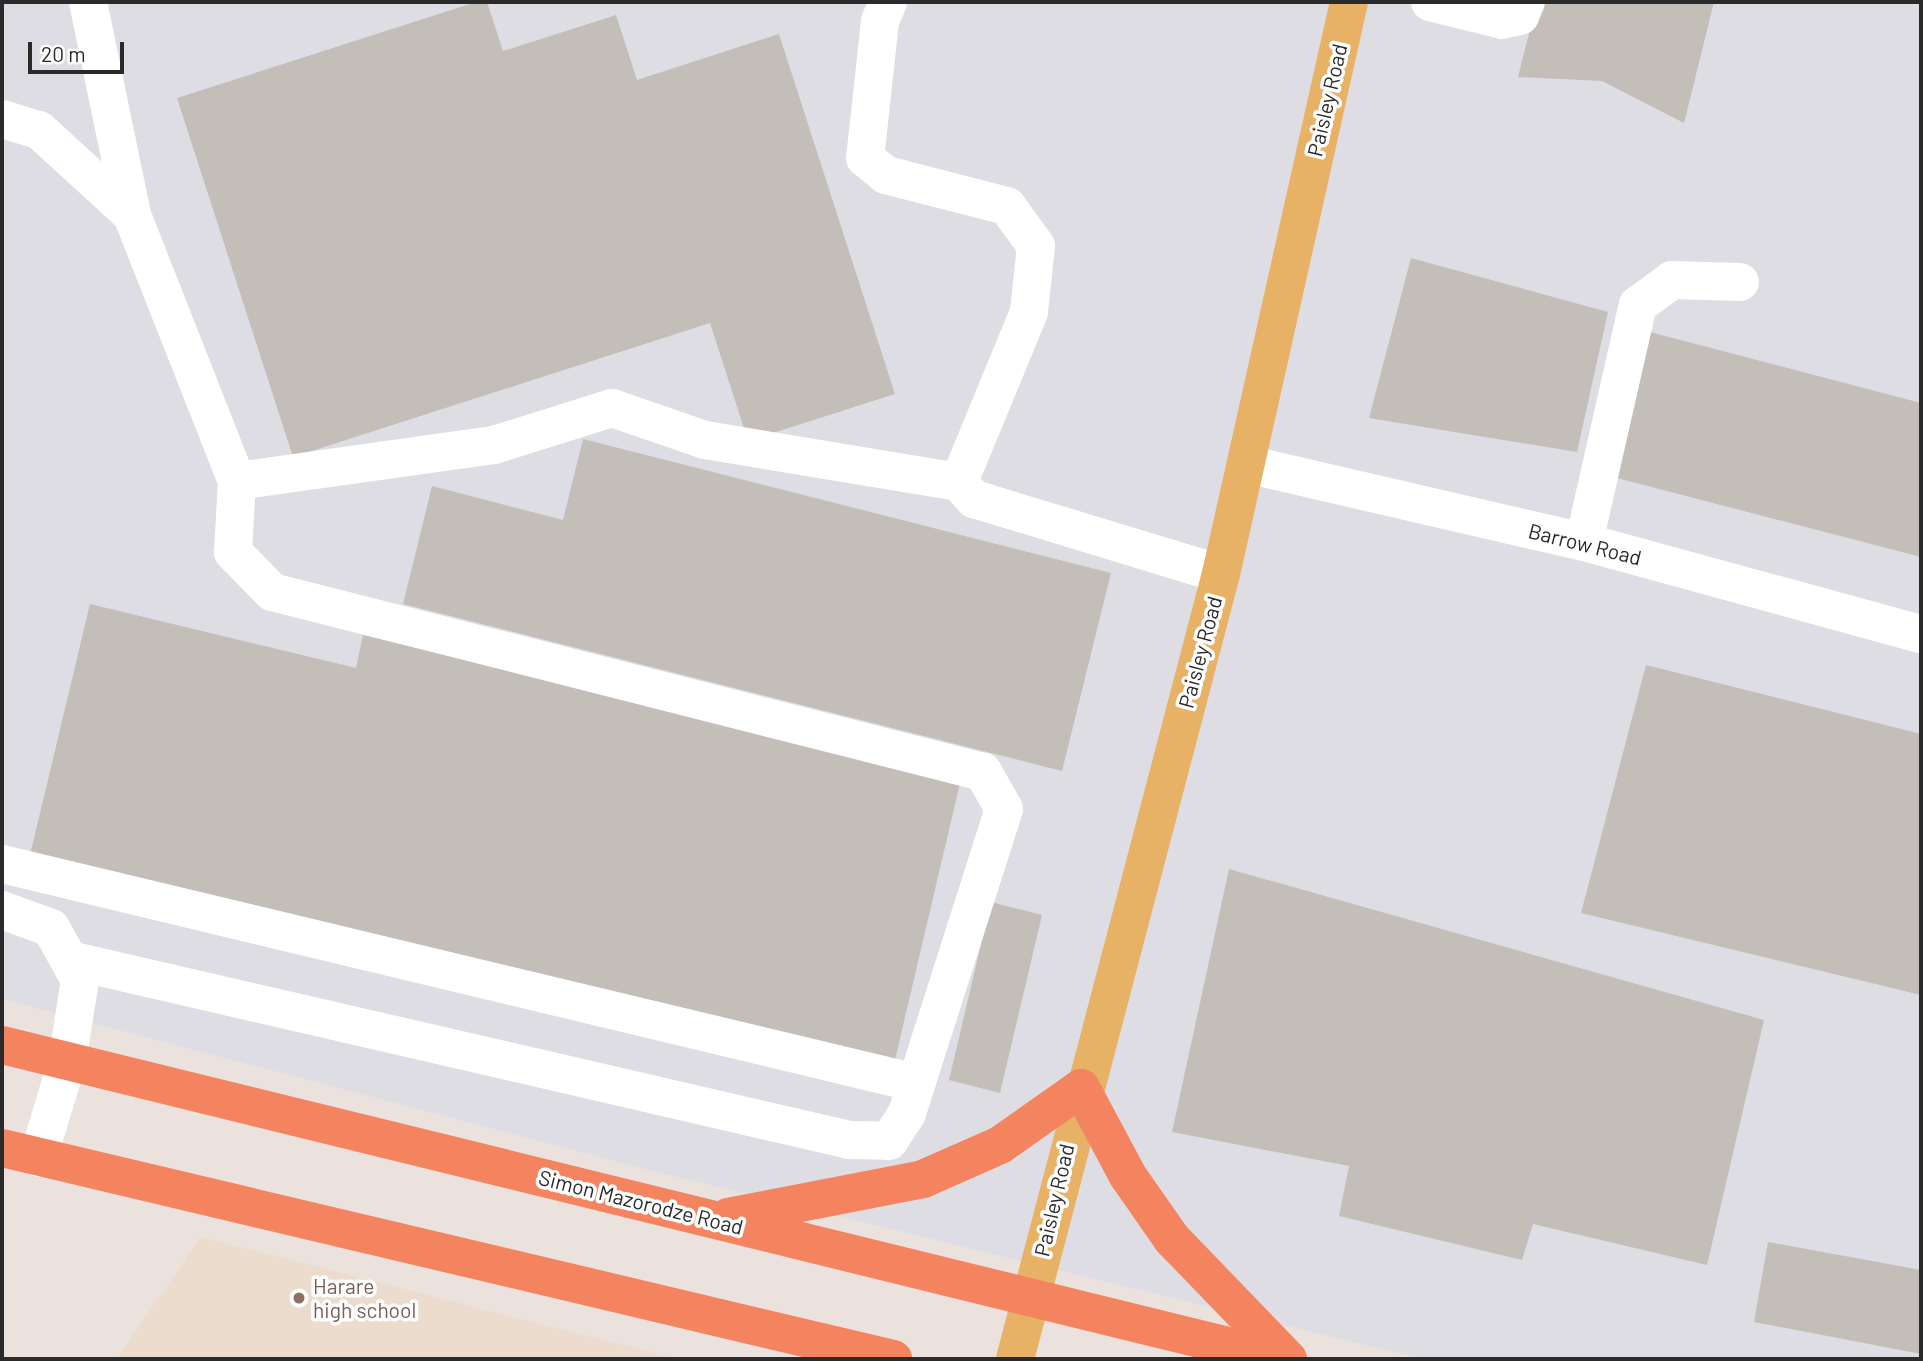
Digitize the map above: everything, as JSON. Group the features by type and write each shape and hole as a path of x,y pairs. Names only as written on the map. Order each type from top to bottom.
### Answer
{"highway":[{"name":"Simon Mazorodze Road","path":"2,1045 1281,1359"},
{"path":"713,1220 923,1179 1000,1145 1081,1088 1128,1176 1172,1239 1288,1359"},
{"path":"20,1153 893,1359"}],"main road":[{"name":"Paisley Road","path":"1015,1359 1081,1088 1221,574 1349,2"}],"street":[{"path":"74,961 850,1140 889,1141 916,1083 1003,809 982,772 272,592 233,552 237,481 132,215 88,2"},
{"path":"888,2 880,21 865,158 886,176 1007,206 1036,246 1029,312 959,482"},
{"path":"1430,2 1502,20 1520,16 1526,2"},
{"path":"2,119 39,130 132,215"},
{"path":"1584,542 1638,304 1672,280 1740,282"},
{"path":"237,481 494,445 612,408 705,439 959,482 974,499 1221,574"},
{"name":"Barrow Road","path":"1246,464 1584,542 1921,634"},
{"path":"2,864 916,1083"},
{"path":"2,910 51,928 74,961 79,1005 68,1062 20,1153"}],"shaded area":[{"path":"2,2 1921,2 1921,1359 1423,1359 649,1170 2,999"},
{"name":"Harare high school","path":"201,1237 678,1359 117,1359"}],"building":[{"path":"476,2 487,2 503,51 616,15 637,80 779,34 895,394 748,441 710,323 293,457 177,98"},
{"path":"1537,2 1714,2 1684,123 1602,81 1518,77"},
{"path":"1411,258 1608,312 1577,452 1369,418"},
{"path":"1646,331 1921,403 1921,557 1613,477"},
{"path":"583,439 1111,573 1062,771 403,604 432,486 563,520"},
{"path":"90,604 356,668 363,635 961,779 894,1064 30,855"},
{"path":"1646,665 1921,734 1921,995 1581,913"},
{"path":"1229,869 1764,1020 1707,1265 1533,1224 1522,1260 1339,1216 1349,1166 1172,1132"},
{"path":"991,902 1042,915 1000,1093 949,1080"},
{"path":"1768,1242 1921,1270 1921,1354 1754,1322"}],"place":[{"name":"Harare high school","path":"299,1298"}]}
